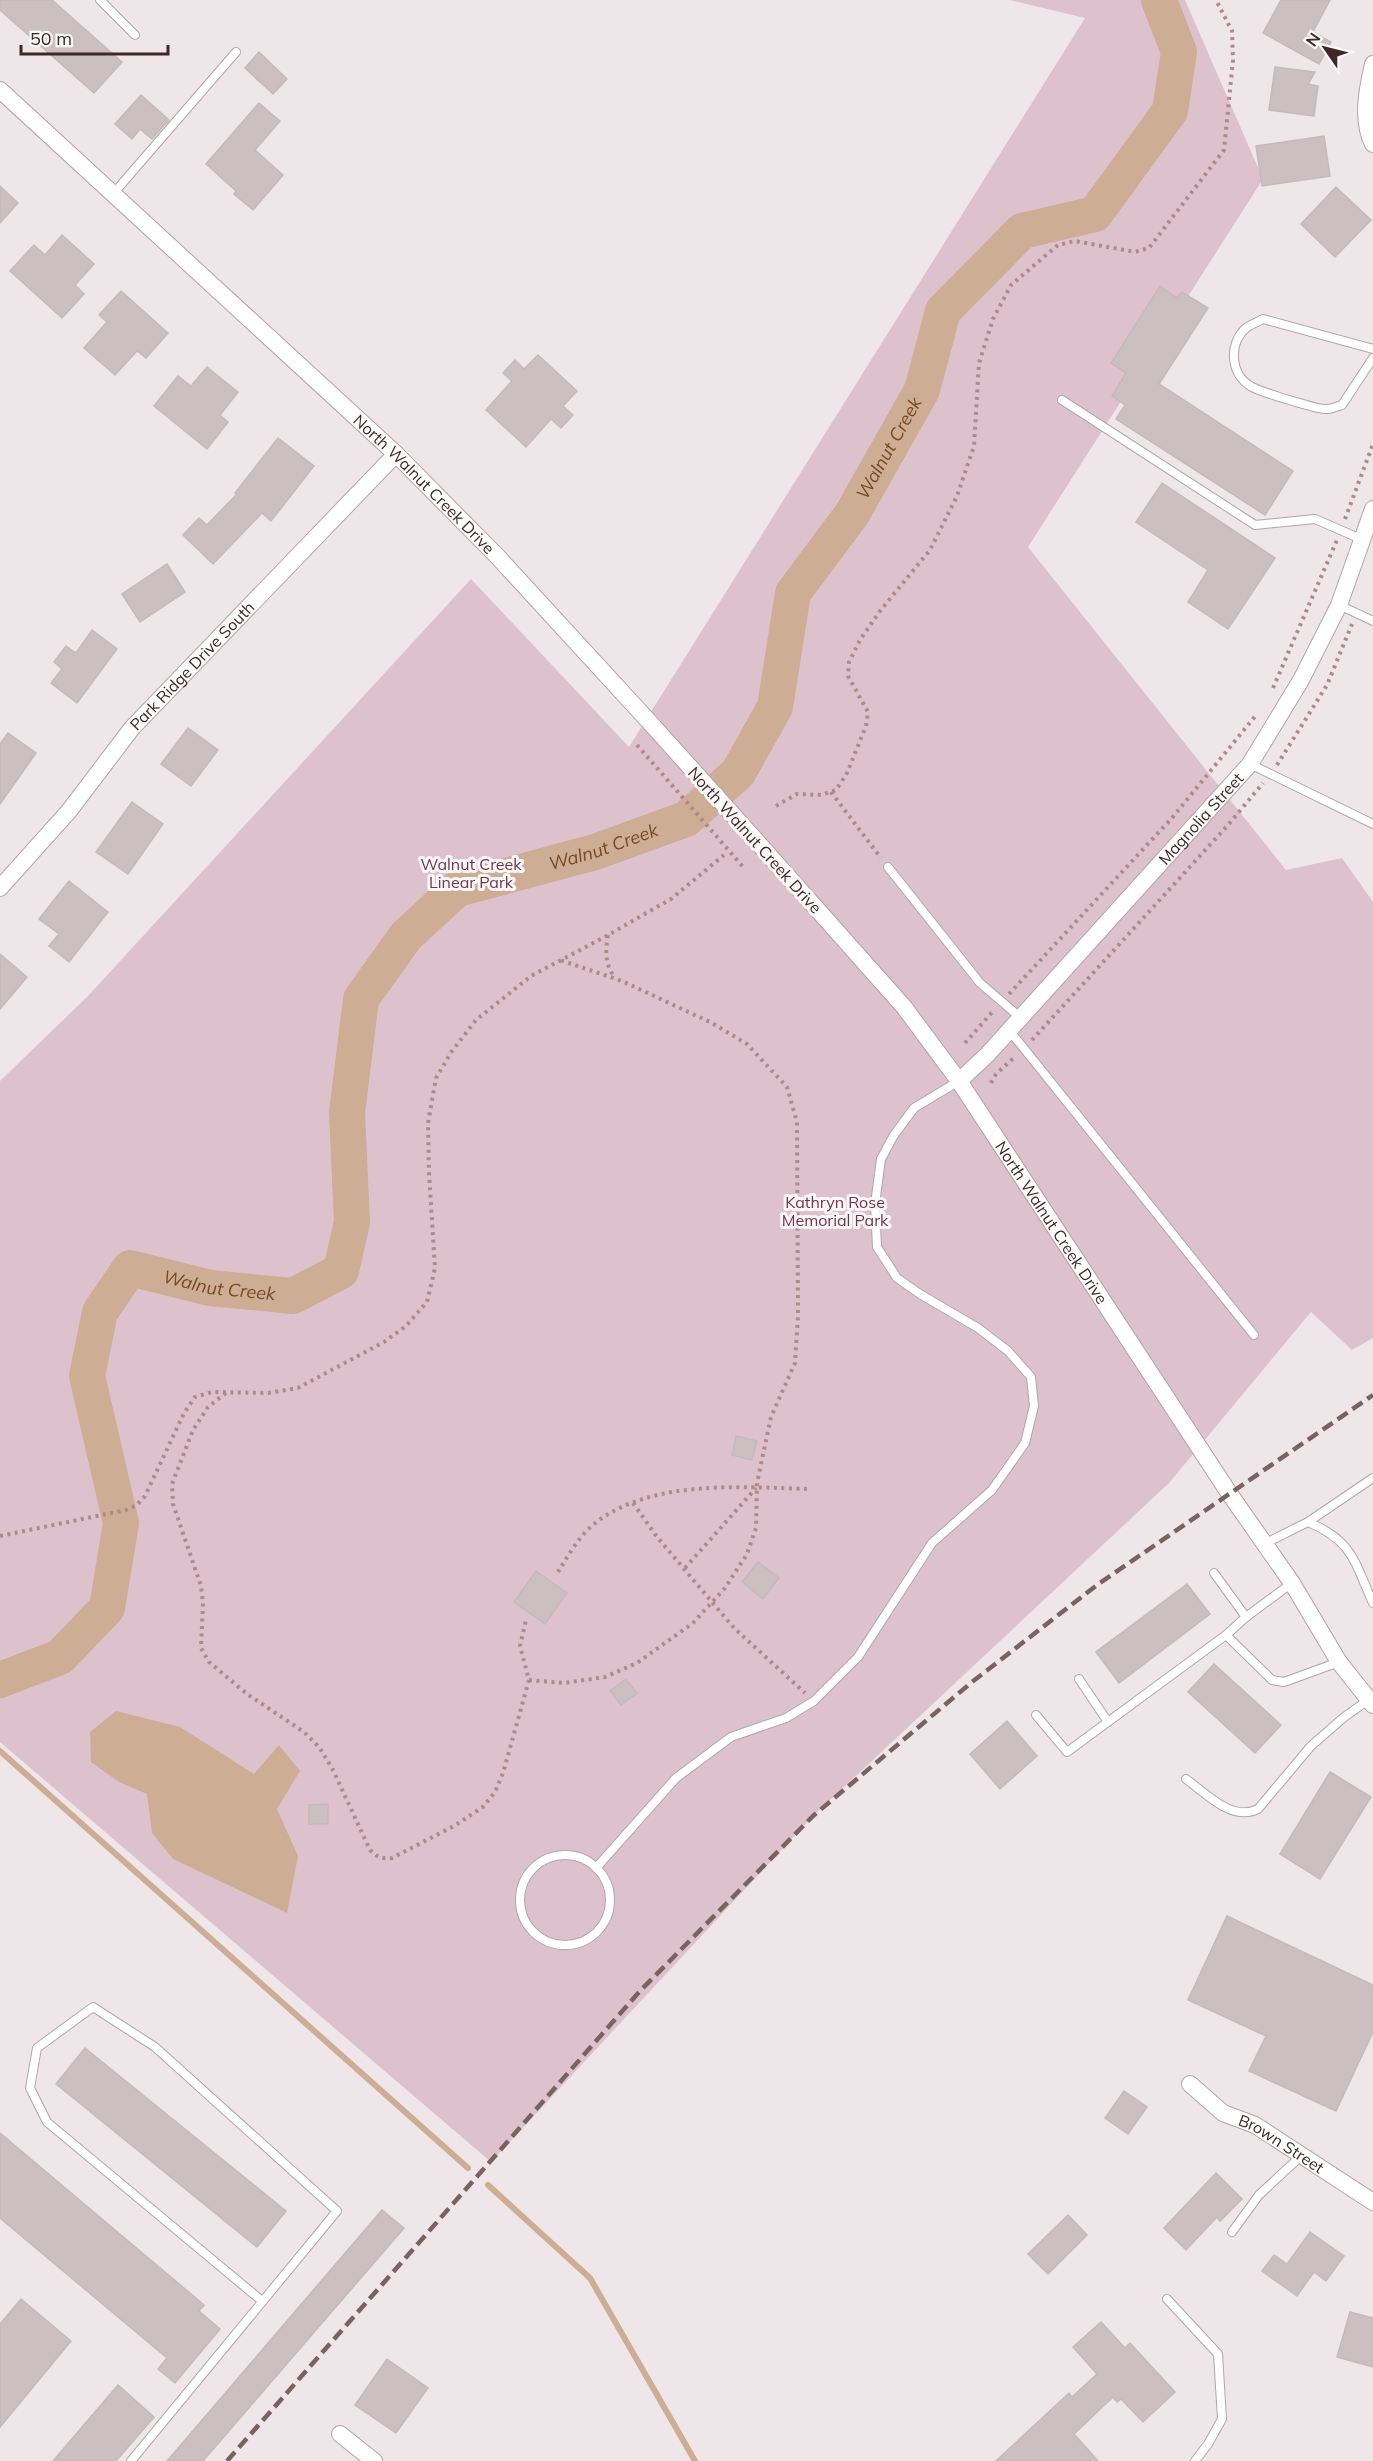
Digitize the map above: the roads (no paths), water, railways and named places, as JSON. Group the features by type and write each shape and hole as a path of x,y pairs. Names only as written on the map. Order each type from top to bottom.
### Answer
{"main road":[{"path":"1373,64 1367,92 1366,119 1373,144"},
{"name":"North Walnut Creek Drive","path":"0,90 396,454 497,556 654,727 904,1007 959,1081 1263,1544 1292,1583 1339,1662 1372,1700"},
{"name":"Park Ridge Drive South","path":"0,888 69,811 132,728 396,454"},
{"name":"Magnolia Street","path":"959,1081 1015,1024 1250,764 1277,722 1339,605 1373,509"},
{"name":"Brown Street","path":"1190,2084 1223,2113 1255,2125 1373,2202"},
{"path":"340,2434 374,2461"}],"lane":[{"path":"100,0 135,35"},
{"path":"113,194 236,52"},
{"path":"1373,349 1263,319 1247,327 1236,340 1233,350 1235,366 1240,376 1252,387 1326,410 1342,405 1373,358"},
{"path":"1062,400 1255,525 1315,519 1361,539"},
{"path":"1339,605 1373,621"},
{"path":"1250,764 1373,824"},
{"path":"888,867 980,983 1002,1002 1015,1024 1254,1335"},
{"path":"596,1868 676,1778 731,1737 786,1718 814,1701 858,1657 932,1543 992,1490 1025,1443 1034,1406 1031,1377 1008,1351 978,1328 897,1278 877,1247 875,1204 881,1159 894,1135 914,1108 959,1081"},
{"path":"1263,1544 1308,1522 1373,1478"},
{"path":"1308,1522 1329,1531 1348,1547 1373,1603"},
{"path":"1214,1573 1246,1617"},
{"path":"1036,1715 1067,1752 1226,1635 1292,1583"},
{"path":"1226,1635 1272,1680 1284,1682 1339,1662"},
{"path":"1079,1679 1108,1722"},
{"path":"1186,1779 1233,1812 1248,1814 1258,1809 1311,1746 1343,1718 1372,1700"},
{"path":"565,1855 579,1857 596,1868 608,1886 610,1901 608,1916 600,1930 587,1940 572,1946 556,1946 542,1940 530,1930 522,1916 519,1900 528,1874 538,1863 551,1857 565,1855"},
{"path":"131,2461 337,2211 155,2047 93,2007 37,2048 30,2088 47,2122 262,2301"},
{"path":"1232,2232 1259,2195 1303,2155"},
{"path":"1167,2299 1218,2354 1222,2419 1195,2461"}],"waterway":[{"name":"Walnut Creek","path":"0,1680 60,1657 107,1608 121,1523 87,1376 100,1312 130,1268 210,1288 293,1296 341,1271 352,1222 347,1113 361,999 406,936 457,889 595,852 686,819 738,773 775,707 793,593 852,514 922,390 943,311 1022,231 1095,214 1170,111 1179,52 1159,0"},
{"path":"0,1751 468,2168"},
{"path":"488,2185 590,2278 695,2461"}],"railway":[{"path":"227,2461 640,1991 813,1816 972,1682 1097,1585 1373,1395"}],"park label":[{"name":"Walnut Creek Linear Park","path":"471,873"},
{"name":"Kathryn Rose Memorial Park","path":"835,1211"}]}
